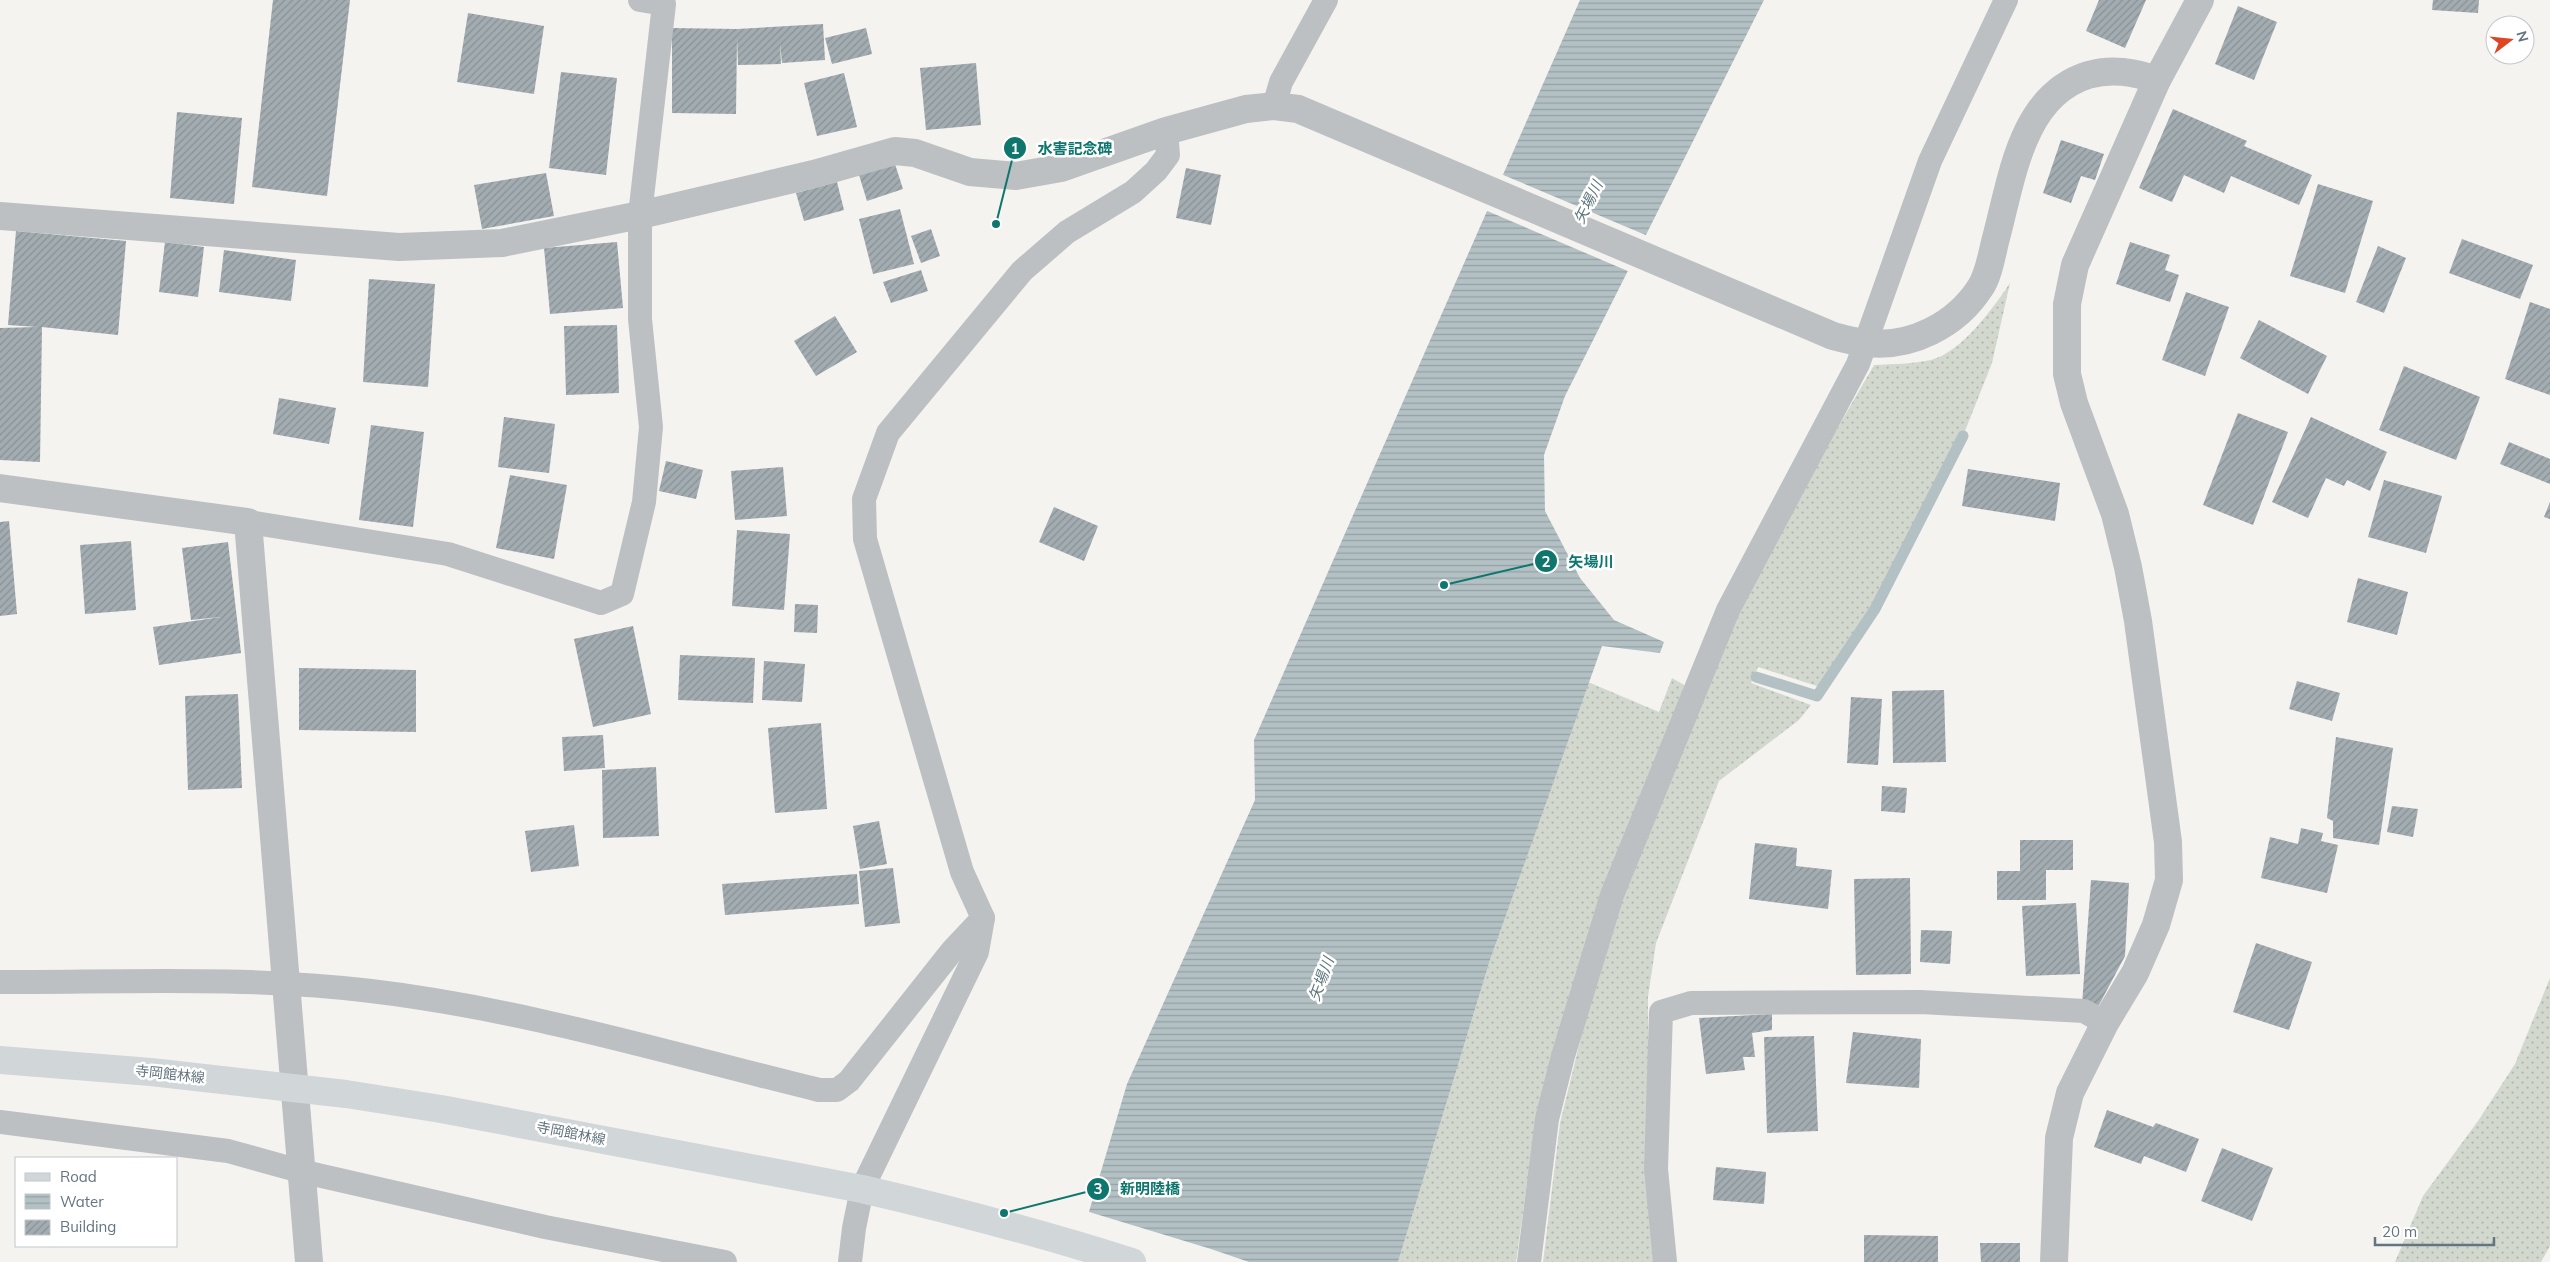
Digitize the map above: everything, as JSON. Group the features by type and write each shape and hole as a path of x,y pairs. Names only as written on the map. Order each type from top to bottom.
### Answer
{"main road":[{"name":"寺岡館林線","path":"0,1060 266,1084 346,1094 470,1114 862,1189 917,1202 1132,1262"}],"street":[{"path":"2054,1262 2059,1138 2070,1094 2105,1023 2135,973 2156,925 2169,880 2168,842 2138,621 2128,567 2115,514 2074,403 2067,374 2067,304 2075,266 2157,80 2200,0"},
{"path":"0,216 399,247 502,243 640,216 814,174 895,151 914,153 970,172 1016,176 1061,168 1166,131 1246,109 1286,108 1834,336 1867,343 1896,343 1927,334 1958,313 1981,287 2026,137 2032,120 2044,103 2071,80 2096,72 2114,70 2138,73 2157,80"},
{"path":"0,488 248,522 309,1262"}],"lane":[{"path":"248,522 448,554 601,603 622,594 644,502 651,427 640,319 640,216 664,4 640,0"},
{"path":"1286,108 1281,82 1326,0"},
{"path":"1529,1262 1547,1119 1562,1056 1612,896 1728,610 1847,386 1867,343 1871,323 1930,161 2006,0"},
{"path":"850,1262 854,1228 862,1189 977,952 983,918 962,872 865,539 864,498 888,433 894,425 1022,271 1067,232 1133,192 1156,171 1168,155 1166,131"},
{"path":"0,982 285,983 371,991 447,1002 544,1021 820,1090 837,1090 849,1081 952,951 983,918"},
{"path":"1665,1262 1656,1169 1661,1012 1691,1003 1921,1002 2084,1011 2105,1023"},
{"path":"0,1122 228,1151 300,1171 545,1227 725,1262"}],"shaded area":[{"path":"2010,283 1992,363 1963,436 1875,609 1823,688 1758,667 1751,683 1811,705 1799,720 1719,781 1656,943 1648,997 1648,1089 1656,1262 1543,1262 1560,1123 1586,1017 1621,900 1734,619 1785,519 1874,365 1903,364 1931,360 1943,355 1965,339 1976,328"},
{"path":"1672,678 1686,686 1554,1056 1527,1183 1516,1262 1398,1262 1490,960 1588,682 1659,712"},
{"path":"2550,978 2550,1246 2541,1262 2395,1262 2423,1196 2478,1121 2515,1064"}],"water":[{"path":"1580,0 1764,0 1565,396 1544,455 1545,511 1580,578 1614,620 1664,642 1660,653 1602,646 1490,960 1398,1262 1074,1262 1127,1084 1255,800 1254,740"}],"pier":[{"path":"1501,174 1648,236 1630,272 1485,210"},
{"path":"1086,1211 1211,1249 1249,1262 1072,1262"}],"building":[{"path":"273,0 350,0 327,196 252,187"},
{"path":"2099,0 2146,0 2125,48 2086,31"},
{"path":"2433,0 2479,0 2478,13 2432,10"},
{"path":"2238,6 2277,22 2254,80 2215,64"},
{"path":"468,13 544,26 534,94 457,82"},
{"path":"823,24 825,60 782,63 780,43 781,64 738,65 737,38 736,114 672,113 672,28 737,29"},
{"path":"866,28 872,54 832,64 825,38"},
{"path":"976,63 981,125 926,130 920,68"},
{"path":"561,72 617,78 606,175 549,168"},
{"path":"844,73 857,127 817,136 804,83"},
{"path":"2173,109 2247,141 2244,146 2312,175 2299,205 2231,176 2224,193 2184,175 2172,202 2139,188"},
{"path":"177,112 242,118 234,204 170,198"},
{"path":"2061,140 2104,154 2095,180 2081,176 2071,203 2043,193"},
{"path":"895,164 903,189 867,201 859,175"},
{"path":"1186,168 1221,175 1211,225 1176,218"},
{"path":"546,173 554,216 482,229 474,185"},
{"path":"837,182 844,210 804,221 796,193"},
{"path":"2318,184 2373,201 2345,293 2290,276"},
{"path":"900,209 914,264 873,274 859,219"},
{"path":"931,229 940,256 921,263 911,236"},
{"path":"16,231 126,241 118,335 42,327 40,462 0,460 0,328 37,327 8,325"},
{"path":"2462,239 2533,265 2520,299 2449,273"},
{"path":"165,242 204,247 198,297 159,292"},
{"path":"617,242 623,308 550,314 544,248"},
{"path":"2130,242 2170,255 2165,270 2179,275 2170,302 2116,284"},
{"path":"2378,246 2406,258 2384,313 2356,302"},
{"path":"224,250 296,260 291,301 219,292"},
{"path":"921,270 928,291 891,303 883,282"},
{"path":"369,279 435,284 428,387 363,382"},
{"path":"2186,292 2229,307 2205,376 2162,360"},
{"path":"2530,302 2550,309 2550,395 2505,379"},
{"path":"835,316 857,352 816,376 794,341"},
{"path":"2259,320 2327,356 2308,394 2240,358"},
{"path":"617,325 619,393 566,395 564,326"},
{"path":"2404,366 2480,397 2456,460 2379,430"},
{"path":"279,398 336,408 329,444 273,434"},
{"path":"2238,413 2288,432 2253,525 2203,505"},
{"path":"504,417 555,424 549,473 498,467"},
{"path":"2311,417 2387,452 2370,491 2347,480 2344,486 2326,478 2308,518 2272,502"},
{"path":"371,425 424,432 413,527 359,520"},
{"path":"2509,442 2550,459 2550,484 2500,464"},
{"path":"666,461 703,470 696,499 659,491"},
{"path":"783,467 787,516 735,520 731,471"},
{"path":"1968,469 2060,483 2055,521 1962,506"},
{"path":"510,475 567,485 554,559 496,548"},
{"path":"2384,480 2442,496 2426,553 2368,537"},
{"path":"2550,502 2550,519 2544,517"},
{"path":"1054,507 1098,526 1084,561 1039,542"},
{"path":"9,521 17,614 0,616 0,522"},
{"path":"737,530 790,534 784,610 732,606"},
{"path":"131,541 136,610 85,614 80,545"},
{"path":"228,542 241,653 159,665 153,627 221,617 191,620 182,548"},
{"path":"2358,578 2408,592 2397,635 2347,622"},
{"path":"795,604 818,605 817,633 794,632"},
{"path":"633,626 651,714 593,727 574,639"},
{"path":"680,655 755,658 753,703 678,700"},
{"path":"764,661 805,664 802,702 762,700"},
{"path":"299,668 416,670 416,732 299,730"},
{"path":"2297,681 2340,693 2332,721 2289,709"},
{"path":"1944,690 1946,762 1893,763 1892,691"},
{"path":"238,694 242,788 188,790 185,696"},
{"path":"1851,697 1882,699 1878,765 1847,763"},
{"path":"821,723 827,809 775,813 768,728"},
{"path":"603,735 605,768 564,771 562,737"},
{"path":"2336,737 2393,748 2379,845 2333,838 2333,821 2327,818"},
{"path":"656,767 659,836 603,838 602,770"},
{"path":"1882,786 1907,788 1905,813 1881,811"},
{"path":"2392,806 2418,809 2413,837 2387,832"},
{"path":"879,821 887,864 860,869 853,826"},
{"path":"574,825 579,866 531,872 525,831"},
{"path":"2301,828 2323,833 2321,841 2338,845 2327,893 2261,878 2270,837 2298,844"},
{"path":"2020,840 2073,840 2073,870 2046,870 2046,900 1997,900 1997,871 2020,871"},
{"path":"1755,843 1797,848 1796,866 1832,870 1828,909 1749,899"},
{"path":"893,868 900,923 865,927 859,871"},
{"path":"857,874 859,904 725,915 722,884"},
{"path":"1910,878 1911,974 1856,975 1854,879"},
{"path":"2091,880 2129,883 2125,956 2099,1005 2082,1005"},
{"path":"2076,903 2080,974 2026,976 2022,906"},
{"path":"1921,930 1952,931 1950,964 1920,962"},
{"path":"2256,943 2312,962 2289,1030 2233,1012"},
{"path":"1772,1014 1772,1030 1752,1033 1755,1057 1743,1057 1745,1070 1706,1074 1699,1018"},
{"path":"1853,1032 1921,1039 1919,1088 1846,1083"},
{"path":"1814,1036 1818,1131 1767,1133 1764,1037"},
{"path":"2107,1110 2153,1127 2156,1123 2199,1139 2186,1172 2144,1156 2141,1164 2094,1147"},
{"path":"2222,1148 2273,1168 2252,1221 2201,1201"},
{"path":"1716,1167 1766,1172 1764,1204 1713,1200"},
{"path":"1864,1235 1938,1236 1938,1262 1864,1262"},
{"path":"1980,1243 2020,1243 2020,1262 1981,1262"}],"waterway":[{"path":"1756,677 1817,696 1875,609 1963,436"}],"place":[{"name":"水害記念碑","path":"996,224"},
{"name":"矢場川","path":"1444,585"},
{"name":"新明陸橋","path":"1004,1213"}]}
